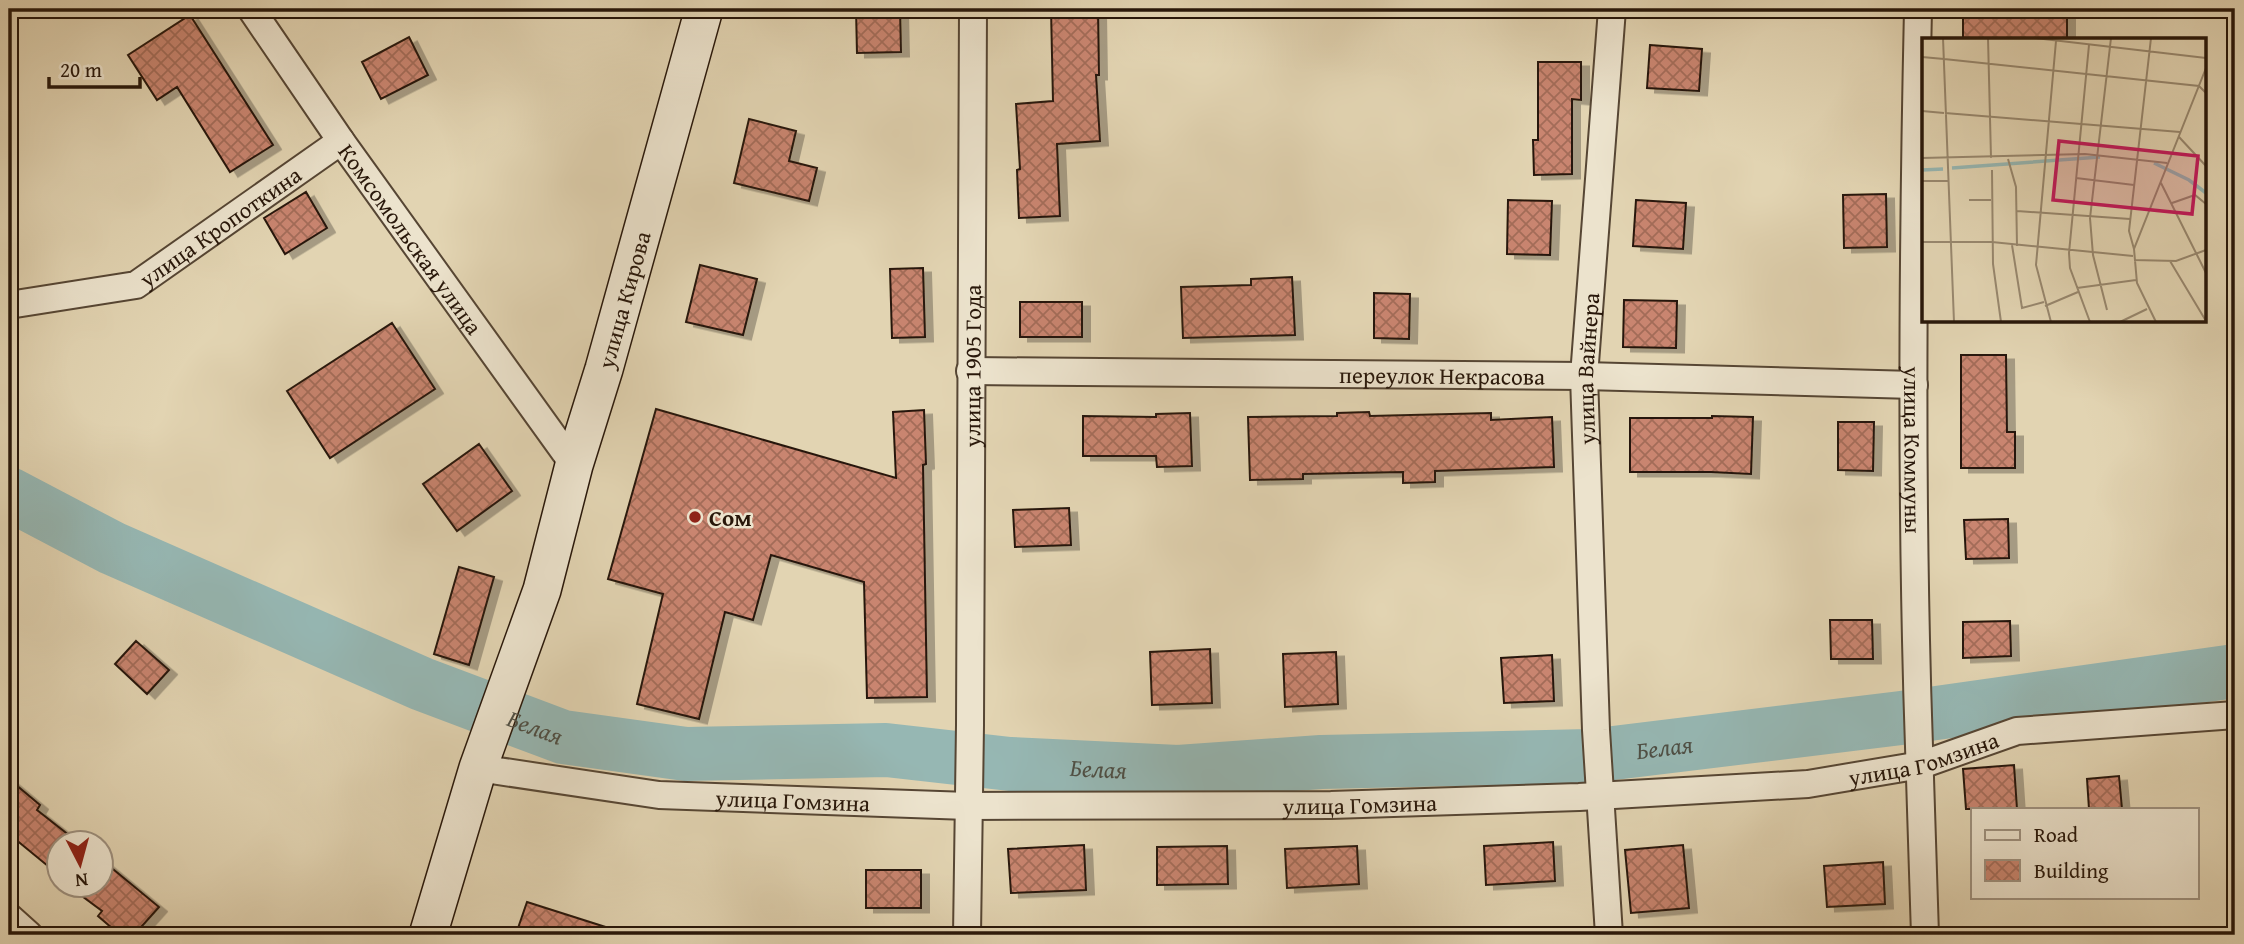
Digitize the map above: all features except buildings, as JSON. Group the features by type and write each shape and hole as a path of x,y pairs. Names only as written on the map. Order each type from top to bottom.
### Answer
{"main road":[{"name":"улица Кирова","path":"428,935 478,768 542,590 574,465 604,369 704,9"}],"street":[{"name":"Комсомольская улица","path":"251,9 341,141 574,465"},
{"name":"улица 1905 Года","path":"968,806 973,9"},
{"name":"улица Вайнера","path":"1600,796 1584,376 1612,9"},
{"name":"улица Коммуны","path":"1918,9 1914,172 1914,385 1917,681 1921,765"},
{"name":"улица Кропоткина","path":"9,305 136,285 341,141"},
{"name":"переулок Некрасова","path":"970,371 1584,376 1914,385"},
{"name":"улица Гомзина","path":"478,768 659,795 968,806 1331,805 1600,796 1808,784 1921,765 2017,731 2235,715"},
{"path":"1921,765 1925,935"},
{"path":"1600,796 1609,935"},
{"path":"967,935 968,806"},
{"path":"9,917 29,935"}],"waterway":[{"name":"Белая","path":"9,494 112,548 422,684 563,737 686,754 886,750 1010,764 1178,772 1321,762 1589,756 1901,718 2235,671"}],"place":[{"name":"Сом","path":"695,517"}]}
